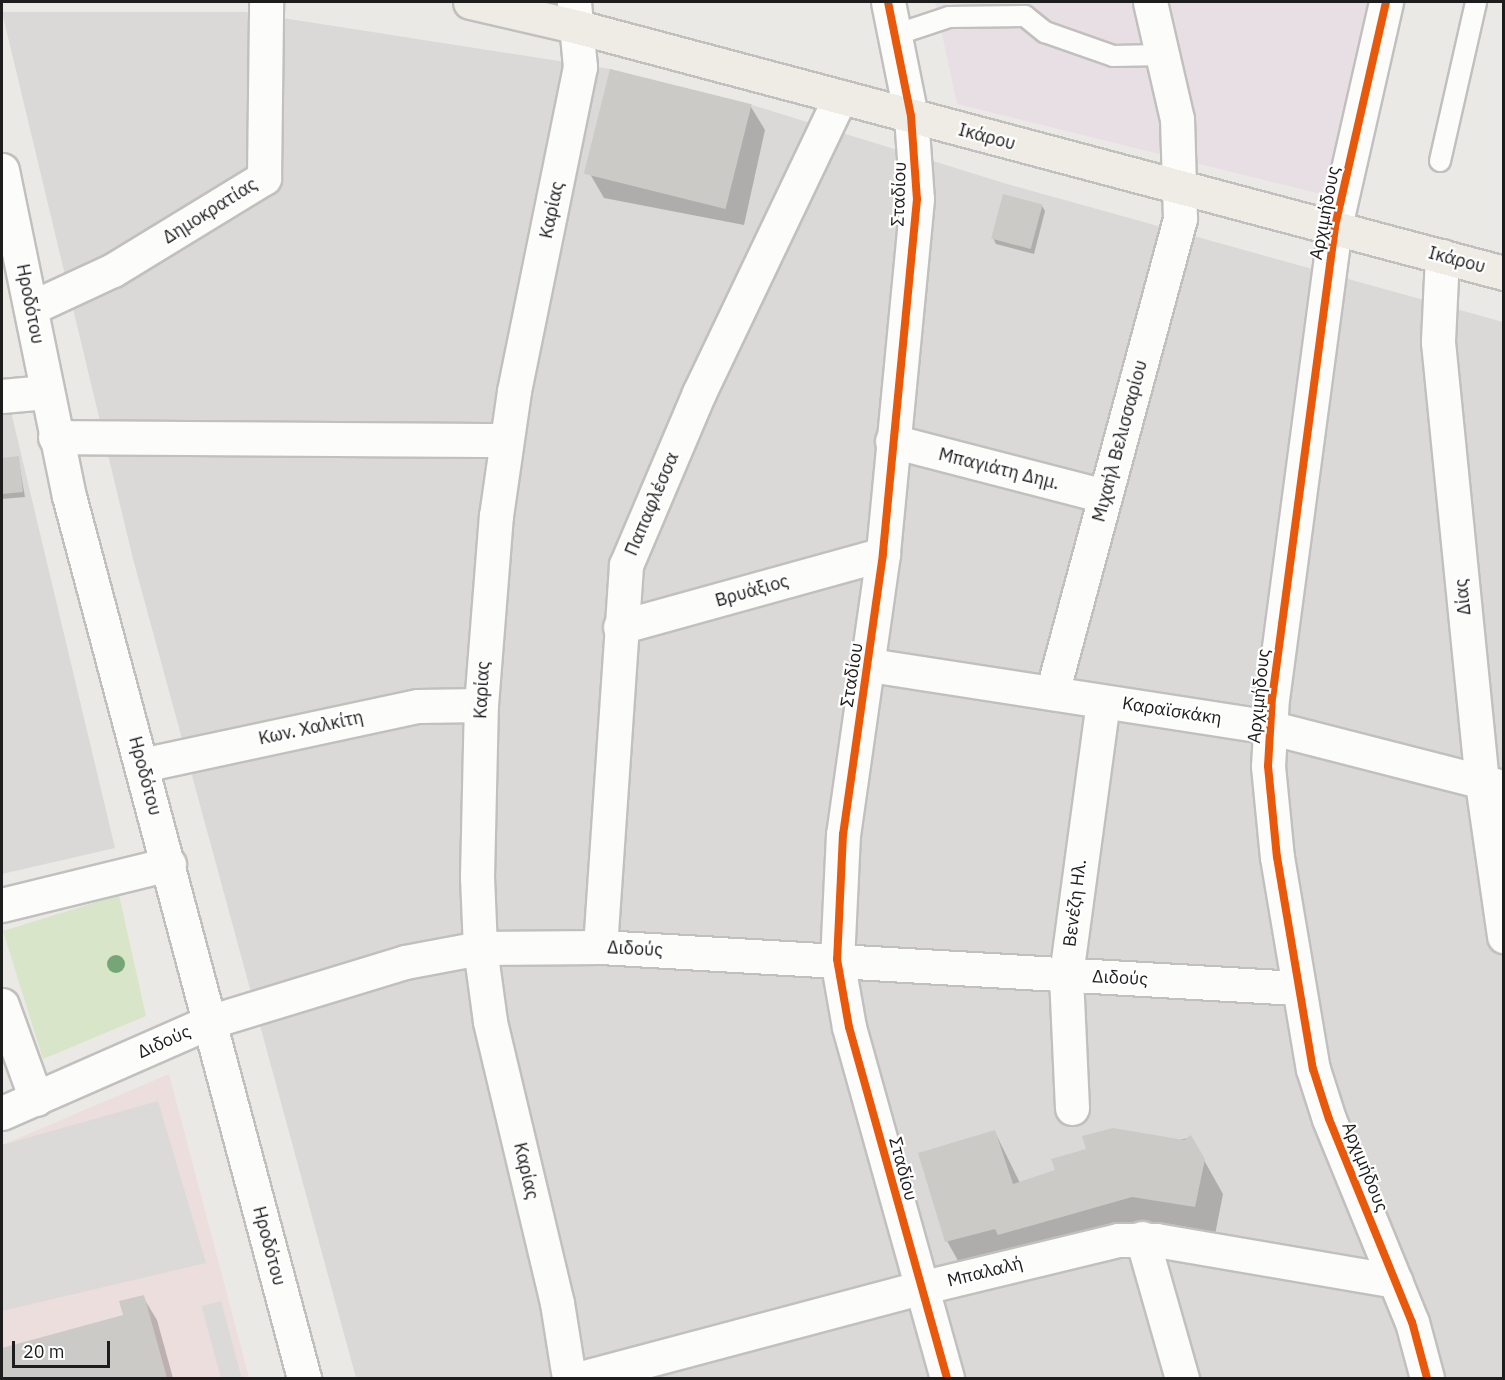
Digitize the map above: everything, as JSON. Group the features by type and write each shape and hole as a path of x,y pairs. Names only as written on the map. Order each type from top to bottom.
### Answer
{"main road":[{"name":"Ικάρου","path":"470,2 576,14 840,97 1503,273"}],"street":[{"name":"Δημοκρατίας","path":"31,308 113,270 264,178 266,2"},
{"name":"Σταδίου","path":"888,2 911,116 917,199 892,441 883,554 870,665 843,834 837,959 849,1027 920,1288 947,1378"},
{"name":"Μιχαήλ Βελισσαρίου","path":"1052,693 1180,219 1182,189 1177,119 1150,2"},
{"name":"Αρχιμήδους","path":"1386,2 1335,227 1269,727 1269,792 1298,988 1313,1069 1329,1119 1412,1322 1427,1378"},
{"name":"Καρίας","path":"569,1378 557,1304 490,1021 480,948 477,877 481,705 506,440 580,67 576,14"},
{"name":"Παπαφλέσσα","path":"600,947 620,627 631,549 699,393 840,97"},
{"name":"Ηροδότου","path":"2,170 55,437 212,1021 304,1378"},
{"name":"Δίας","path":"1442,256 1438,342 1492,785 1503,936"},
{"path":"2,396 46,392"},
{"path":"55,437 506,440"},
{"name":"Μπαγιάτη Δημ.","path":"892,441 1105,496"},
{"name":"Βρυάξιος","path":"620,627 883,554"},
{"name":"Καραϊσκάκη","path":"870,665 1269,727 1492,785"},
{"name":"Βενέζη Ηλ.","path":"1072,1108 1066,975 1103,700"},
{"name":"Κων. Χαλκίτη","path":"142,765 418,706 481,705"},
{"path":"2,905 169,864"},
{"name":"Διδούς","path":"2,1113 212,1021 405,962 480,948 600,947 837,959 1298,988"},
{"path":"2,1005 36,1099"},
{"path":"1142,1238 1182,1378"},
{"name":"Μπαλαλή","path":"581,1378 920,1288 1118,1240 1142,1238 1396,1281"}],"lane":[{"path":"1440,161 1476,2"},
{"path":"896,35 949,17 1025,9 1045,32 1113,56 1163,55"}],"shaded area":[{"path":"935,2 1370,2 1325,195 957,104"},
{"path":"2,12 245,12 610,69 752,105 1007,184 1503,322 1503,1378 356,1378 133,559"},
{"path":"2,374 115,848 2,874"},
{"path":"169,1074 249,1378 2,1378 2,1145"},
{"path":"158,1101 206,1263 2,1311 2,1145"},
{"path":"221,1301 242,1378 221,1378 202,1306"}],"green space":[{"path":"119,895 146,1016 43,1059 3,931"}],"building":[{"path":"610,69 752,104 726,209 584,174"},
{"path":"1003,194 1043,205 1031,249 991,238"},
{"path":"19,456 23,492 2,494 2,458"},
{"path":"1113,1128 1184,1140 1191,1135 1205,1159 1195,1207 1132,1197 998,1235 995,1229 945,1242 918,1153 995,1130 1013,1184 1055,1170 1051,1159 1086,1149 1082,1136"},
{"path":"144,1295 167,1378 2,1378 2,1348 123,1315 119,1301"}],"cycle path":[{"path":"888,2 911,116 917,199 883,554 843,834 837,959 849,1027 947,1378"},
{"path":"1386,2 1335,227 1272,697 1268,766 1277,857 1313,1069 1329,1119 1412,1322 1427,1378"}]}
